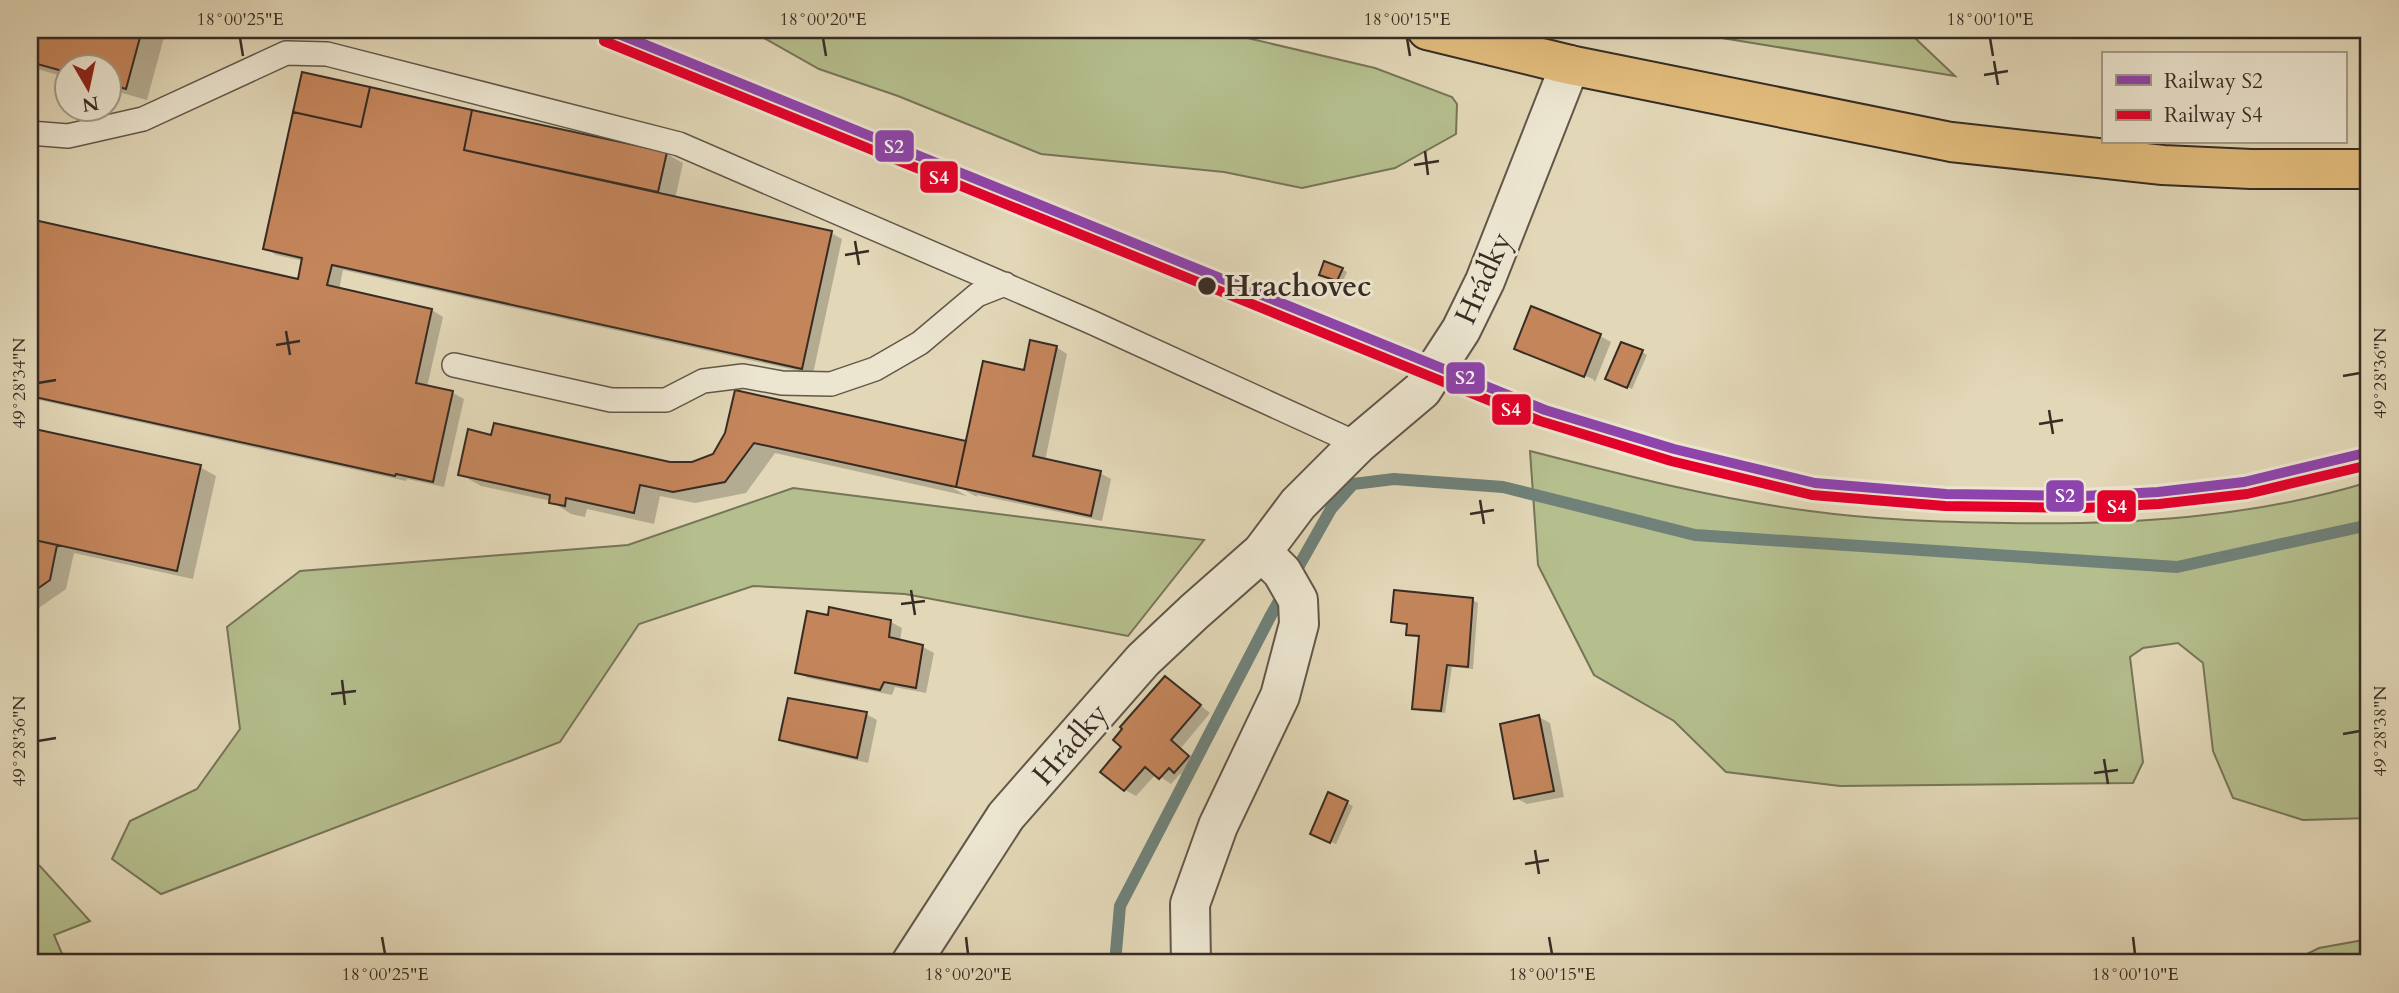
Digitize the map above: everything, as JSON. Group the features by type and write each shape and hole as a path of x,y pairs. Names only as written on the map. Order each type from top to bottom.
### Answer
{"main road":[{"path":"1427,30 1570,65 1951,142 2163,165 2251,170 2369,169"}],"street":[{"name":"Hrádky","path":"911,963 1006,816 1143,660 1194,612 1281,575 1298,504 1358,444 1422,390 1461,330 1485,281 1570,65"},
{"path":"1191,963 1190,904 1218,826 1280,696 1299,624 1281,575"}],"lane":[{"path":"30,133 68,136 143,119 286,53 327,54 678,144 1005,284 1358,444"},
{"path":"454,365 611,400 666,400 704,381 743,376 782,383 831,384 875,369 920,343 977,295 1005,284"}],"green space":[{"path":"750,30 1213,30 1375,68 1452,97 1457,104 1456,134 1395,168 1302,188 1224,172 1041,154 898,96 819,69"},
{"path":"1673,30 1914,30 1916,39 1955,76"},
{"path":"1530,451 1705,493 1775,506 1834,514 1982,523 2098,522 2190,517 2280,504 2369,482 2369,818 2303,820 2233,798 2213,751 2203,663 2178,643 2143,648 2130,657 2143,762 2133,783 1840,786 1726,772 1674,721 1594,675 1538,565"},
{"path":"793,488 1204,540 1128,636 905,594 753,586 639,624 560,742 161,894 112,859 130,821 197,789 240,729 227,627 300,571 628,545"},
{"path":"30,862 40,866 90,921 54,935 66,963 30,963"},
{"path":"2369,939 2369,963 2289,963 2319,948"}],"building":[{"path":"30,30 142,30 126,89 122,88 122,52 52,52 52,68 30,62"},
{"path":"302,72 370,87 361,127 293,112"},
{"path":"370,87 472,110 464,150 832,231 802,369 332,265 327,285 432,309 416,383 453,391 433,482 30,396 30,219 298,279 302,258 263,249 293,112 361,127"},
{"path":"472,110 667,152 658,192 464,150"},
{"path":"1324,261 1343,268 1337,281 1319,275"},
{"path":"1531,306 1601,334 1584,377 1514,349"},
{"path":"1030,340 1057,346 1033,456 1101,471 1091,516 956,487 983,361 1024,370"},
{"path":"1621,342 1643,350 1627,388 1605,379"},
{"path":"735,390 966,441 956,487 754,443 725,482 673,492 640,485 634,513 566,498 565,506 549,503 550,495 458,475 468,429 491,435 494,423 670,462 692,462 713,454 725,433"},
{"path":"30,428 201,465 177,571 30,539"},
{"path":"30,539 57,545 50,580 30,594"},
{"path":"1394,590 1473,598 1468,667 1447,665 1441,711 1412,709 1419,636 1406,635 1407,624 1391,622"},
{"path":"829,607 891,620 889,637 923,645 916,688 884,682 880,690 795,673 807,611 828,615"},
{"path":"1165,676 1201,705 1171,740 1189,756 1174,773 1169,768 1159,779 1145,767 1124,791 1100,772 1121,747 1113,740 1122,729 1120,727"},
{"path":"788,698 867,712 857,758 779,740"},
{"path":"1539,715 1554,791 1514,799 1500,724"},
{"path":"1328,792 1348,801 1330,843 1310,834"}],"waterway":[{"path":"1115,963 1120,906 1270,617 1331,509 1353,484 1394,479 1503,487 1695,535 2177,567 2369,525"}],"rail line":[{"name":"S2","path":"609,30 1545,410 1674,449 1815,483 1946,494 2084,496 2158,492 2244,482 2369,452"},
{"name":"S4","path":"604,41 1540,421 1671,461 1812,495 1945,506 2084,508 2159,504 2247,494 2369,465"}],"place":[{"name":"Hrachovec","path":"1207,286"}]}
